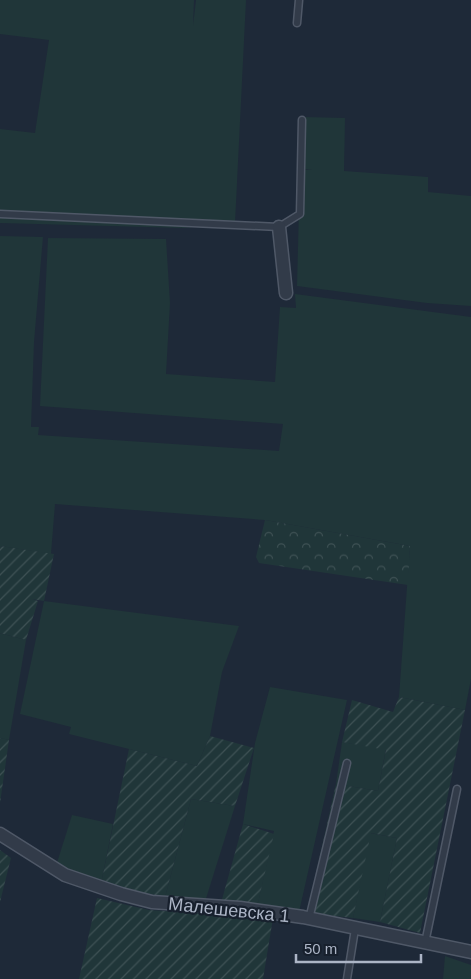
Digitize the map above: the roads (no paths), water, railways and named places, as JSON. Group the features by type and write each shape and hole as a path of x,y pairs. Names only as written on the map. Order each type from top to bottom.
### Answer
{"street":[{"path":"279,227 286,293"},
{"name":"Малешевска 1","path":"0,834 64,875 152,902 240,908 309,919 471,952"}],"lane":[{"path":"298,23 299,0"},
{"path":"0,214 279,227 300,214 302,120"},
{"path":"309,919 347,763"},
{"path":"424,943 457,788"},
{"path":"347,979 355,929"}]}
